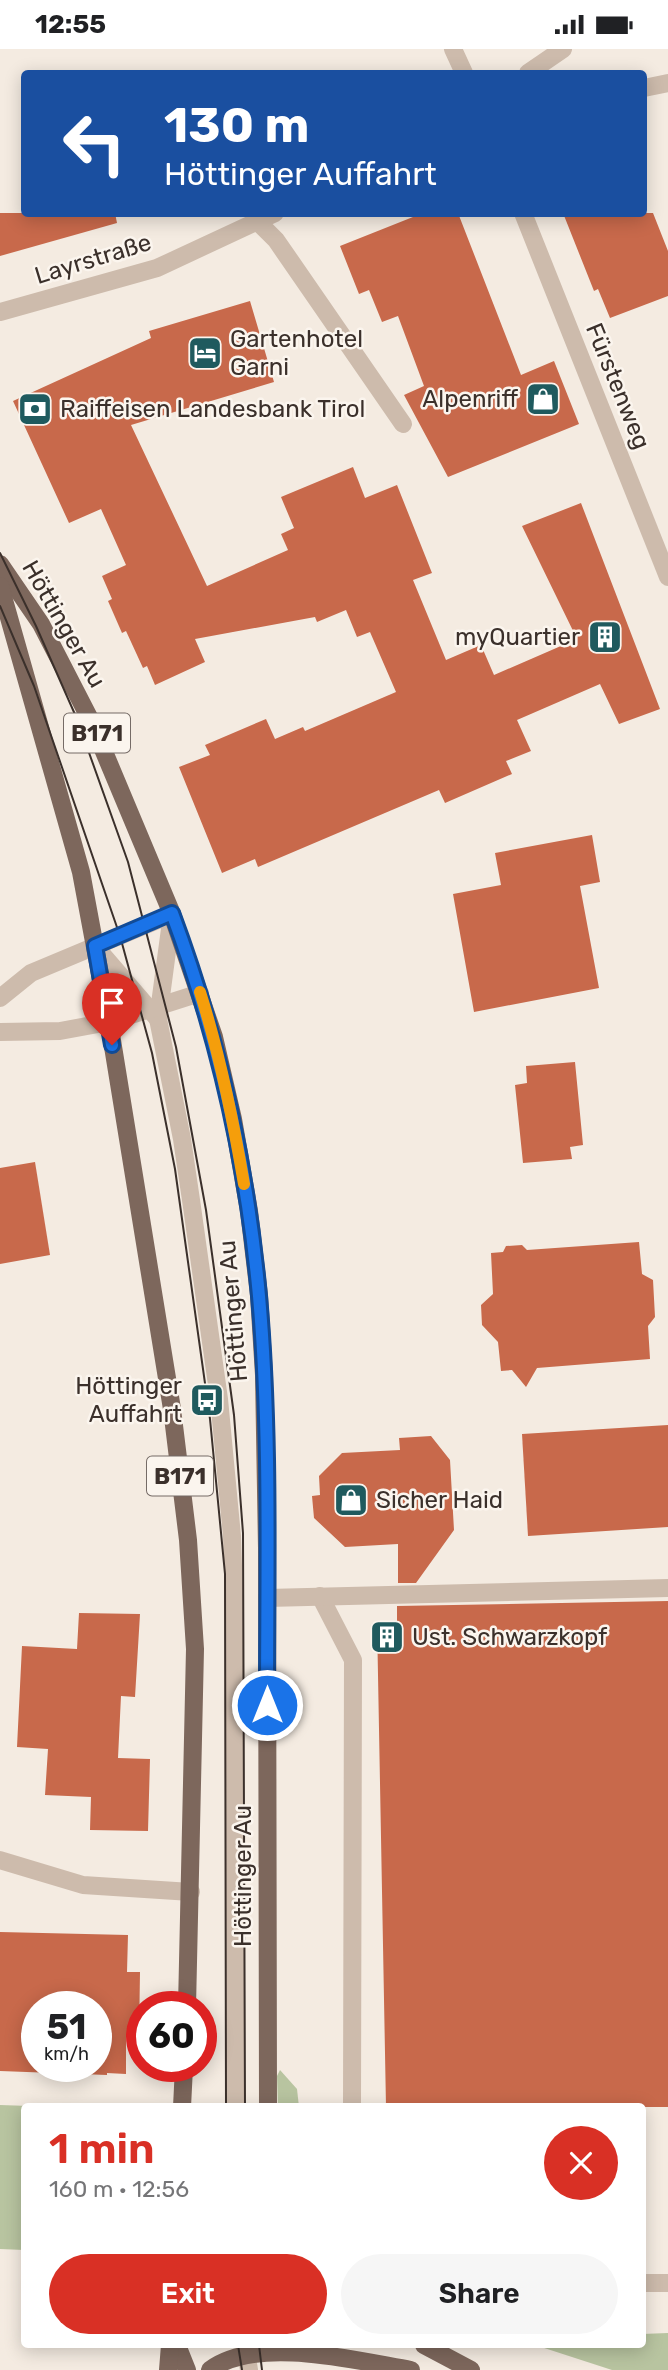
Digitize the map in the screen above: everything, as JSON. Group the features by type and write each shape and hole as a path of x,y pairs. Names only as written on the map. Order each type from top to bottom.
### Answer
{"main road":[{"name":"Höttinger Au","path":"0,564 41,624 92,723 134,818 200,993 214,1037 233,1119 249,1211 259,1295 264,1375 268,2103"},
{"name":"Höttinger Au","path":"0,586 81,872 109,1023 172,1409 193,1598 195,1689 188,1991"},
{"path":"182,2103 183,2082"},
{"path":"169,2370 170,2348"},
{"path":"178,2348 187,2370"},
{"path":"430,2348 471,2370"},
{"path":"210,2370 217,2365 246,2357 300,2353 411,2370"}],"street":[{"path":"453,49 463,70"},
{"path":"532,70 563,49"},
{"path":"647,87 668,83"},
{"name":"Layrstraße","path":"0,312 157,268 267,217"},
{"name":"Fürstenweg","path":"525,217 668,577"},
{"path":"258,222 276,240 403,424"},
{"path":"0,998 31,973 172,913"},
{"path":"172,913 156,1011 184,1151 230,1500 235,1625 235,2103"},
{"path":"95,946 156,1011"},
{"path":"0,1032 60,1031 109,1023 156,1011 200,993"},
{"path":"267,1598 668,1587"},
{"path":"320,1596 353,1660 352,2103"},
{"path":"0,1860 83,1885 191,1892"},
{"path":"646,2283 668,2283"}],"green space":[{"path":"280,2070 297,2089 299,2103 278,2103 277,2076"},
{"path":"0,2105 21,2106 21,2250 0,2249"},
{"path":"668,2333 668,2370 612,2370 544,2348 646,2348 646,2334"}],"building":[{"path":"0,213 21,213 21,217 116,217 117,223 0,256"},
{"path":"647,213 653,213 668,251 668,296 610,318 598,289 594,291 565,217 647,217"},
{"path":"413,217 460,217 521,375 554,361 579,424 448,477 404,395 424,386 398,316 382,322 369,290 359,294 340,246"},
{"path":"250,301 274,382 131,425 207,586 288,550 281,534 294,528 281,497 353,467 365,498 397,485 432,573 413,580 446,660 481,645 494,675 577,639 522,526 581,503 660,709 619,724 600,684 517,720 531,751 506,761 512,774 445,803 439,790 258,867 255,859 222,873 179,767 210,755 205,745 266,719 275,739 303,727 305,731 396,692 370,632 357,637 346,610 317,622 315,617 195,639 205,662 155,685 147,666 143,668 126,631 122,633 108,601 112,599 102,576 126,565 101,509 69,523 13,401 151,338 149,331"},
{"path":"592,835 600,882 580,886 599,988 474,1012 453,894 501,885 495,853"},
{"path":"575,1062 583,1145 570,1147 572,1159 523,1163 515,1085 527,1083 526,1066"},
{"path":"35,1162 50,1255 0,1264 0,1168"},
{"path":"639,1242 642,1274 653,1280 655,1317 648,1326 650,1359 537,1368 526,1387 512,1370 501,1371 498,1342 482,1325 481,1305 493,1294 491,1253 503,1252 506,1246 522,1245 527,1250"},
{"path":"668,1425 668,1527 528,1536 522,1434"},
{"path":"431,1436 450,1460 454,1530 416,1583 398,1583 398,1544 345,1547 314,1518 312,1496 320,1495 319,1476 342,1453 400,1450 399,1438"},
{"path":"668,1601 668,2107 646,2107 646,2103 386,2103 377,1621 397,1622 397,1606"},
{"path":"79,1613 140,1614 135,1697 121,1696 118,1758 150,1759 148,1831 90,1830 91,1797 45,1795 48,1749 17,1747 22,1646 77,1649"},
{"path":"0,1932 128,1935 127,1972 140,1972 140,1991 126,1991 126,2074 112,2073 112,1991 21,1991 21,2072 0,2071"}],"tram line":[{"path":"0,553 77,719 128,862 176,1047 206,1210 234,1415 243,1533 245,2103"},
{"path":"0,606 34,686 120,936 152,1053 175,1169 210,1419 225,1574 226,2103"},
{"path":"238,2348 242,2370"},
{"path":"259,2348 262,2370"}],"slow traffic":[{"path":"200,992 214,1037 233,1119 244,1184"}],"place":[{"name":"Gartenhotel Garni","path":"205,353"},
{"name":"Alpenriff","path":"543,399"},
{"name":"Raiffeisen Landesbank Tirol","path":"35,409"},
{"name":"myQuartier","path":"605,637"},
{"name":"Höttinger Auffahrt","path":"207,1400"},
{"name":"Sicher Haid","path":"351,1500"},
{"name":"Ust. Schwarzkopf","path":"387,1637"}],"route":[{"path":"112,1045 95,946 172,913 214,1037 233,1119 249,1211 259,1295 264,1375 267,1705"}]}
